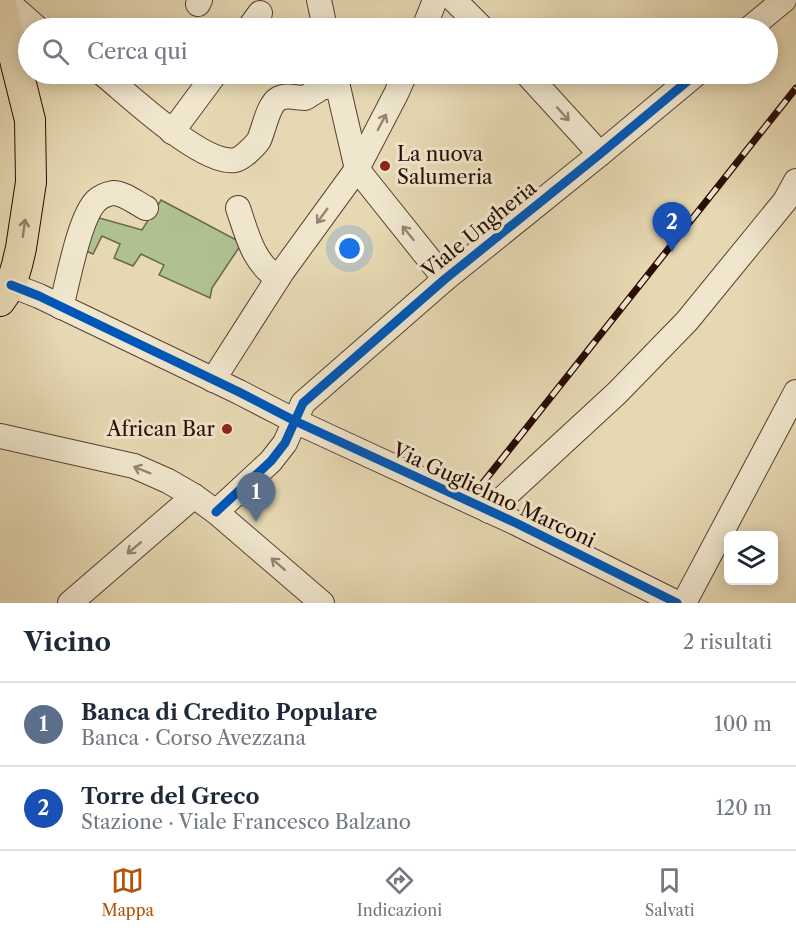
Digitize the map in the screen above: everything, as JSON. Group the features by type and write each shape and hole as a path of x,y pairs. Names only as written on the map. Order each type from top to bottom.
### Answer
{"main road":[{"path":"0,0 18,72"},
{"path":"4,288 21,248 31,182 30,120 21,84"}],"street":[{"path":"5,0 26,18"},
{"path":"319,0 323,18"},
{"path":"428,18 435,0"},
{"path":"454,0 472,18"},
{"path":"760,18 774,3"},
{"path":"115,84 172,132 208,154 228,160 238,159 252,149 278,99 289,97 305,99 328,84"},
{"path":"172,132 208,84"},
{"path":"338,84 357,169 445,279"},
{"path":"213,380 278,278 357,169 400,84"},
{"path":"535,84 600,154"},
{"name":"Viale Ungheria","path":"216,512 271,461 285,443 303,403 445,279 684,84"},
{"path":"489,511 617,393 687,321 785,201 796,181"},
{"path":"61,307 80,233 95,202 111,193 120,194 146,208"},
{"path":"238,208 256,255 263,267 278,278"},
{"name":"Via Guglielmo Marconi","path":"4,288 61,307 677,603"},
{"path":"684,603 796,392"},
{"path":"0,436 134,466 168,481 216,512 322,603"},
{"path":"70,603 194,496"}],"green space":[{"path":"161,200 242,243 212,288 210,298 159,275 164,265 141,254 133,266 114,258 120,244 102,236 93,254 86,251 92,216 142,230"}],"railway":[{"path":"482,484 796,88"}],"cycle path":[{"path":"216,512 271,461 285,443 303,403 445,279 684,84"},
{"path":"11,285 39,296 295,421 516,523 677,603"}],"place":[{"name":"La nuova Salumeria","path":"385,166"},
{"name":"Torre del Greco","path":"672,252"},
{"name":"African Bar","path":"227,429"},
{"name":"Banca di Credito Populare","path":"256,522"}]}
